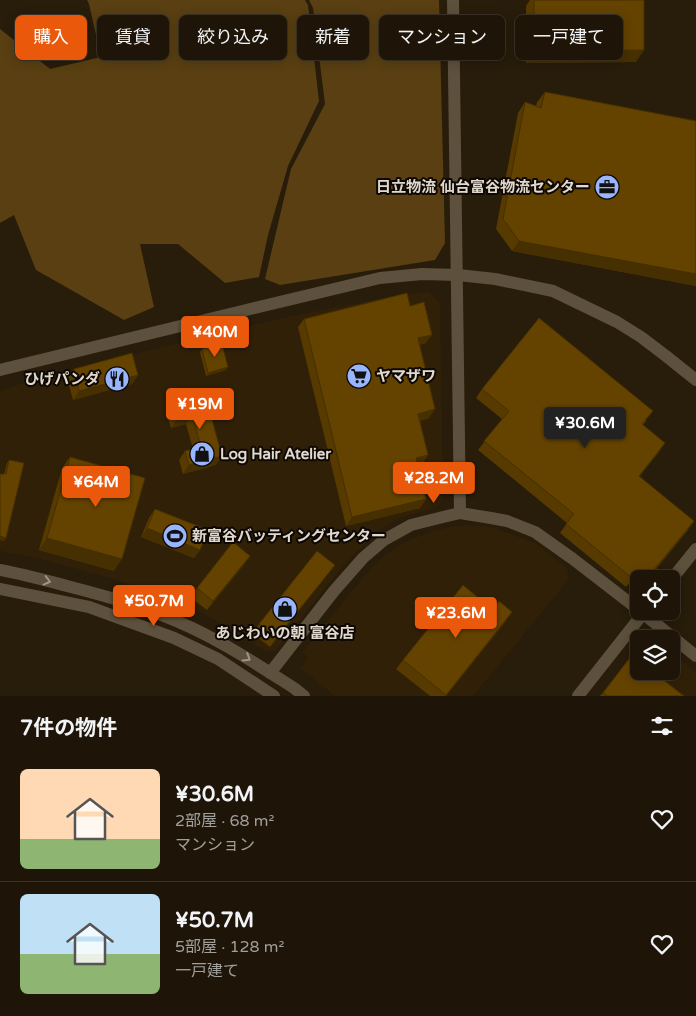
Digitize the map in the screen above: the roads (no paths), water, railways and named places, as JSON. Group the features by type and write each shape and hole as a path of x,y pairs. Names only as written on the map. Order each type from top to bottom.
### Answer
{"street":[{"path":"454,0 460,513"},
{"path":"0,370 380,278 422,274 495,279 553,291 617,322 660,351 696,380"},
{"path":"270,673 334,591 363,558 384,540 411,526 460,513 507,522 534,532 630,603"},
{"path":"679,570 696,549"},
{"path":"0,570 112,597 150,610 193,628 224,644 304,696"},
{"path":"0,589 89,607 174,638 218,659 274,696"},
{"path":"578,696 636,620"},
{"path":"652,620 696,656"}],"place":[{"name":"日立物流 仙台富谷物流センター","path":"607,187"},
{"name":"ヤマザワ","path":"359,376"},
{"name":"ひげパンダ","path":"117,379"},
{"name":"Log Hair Atelier","path":"202,454"},
{"name":"新富谷バッティングセンター","path":"175,536"},
{"name":"あじわいの朝 富谷店","path":"285,609"}]}
